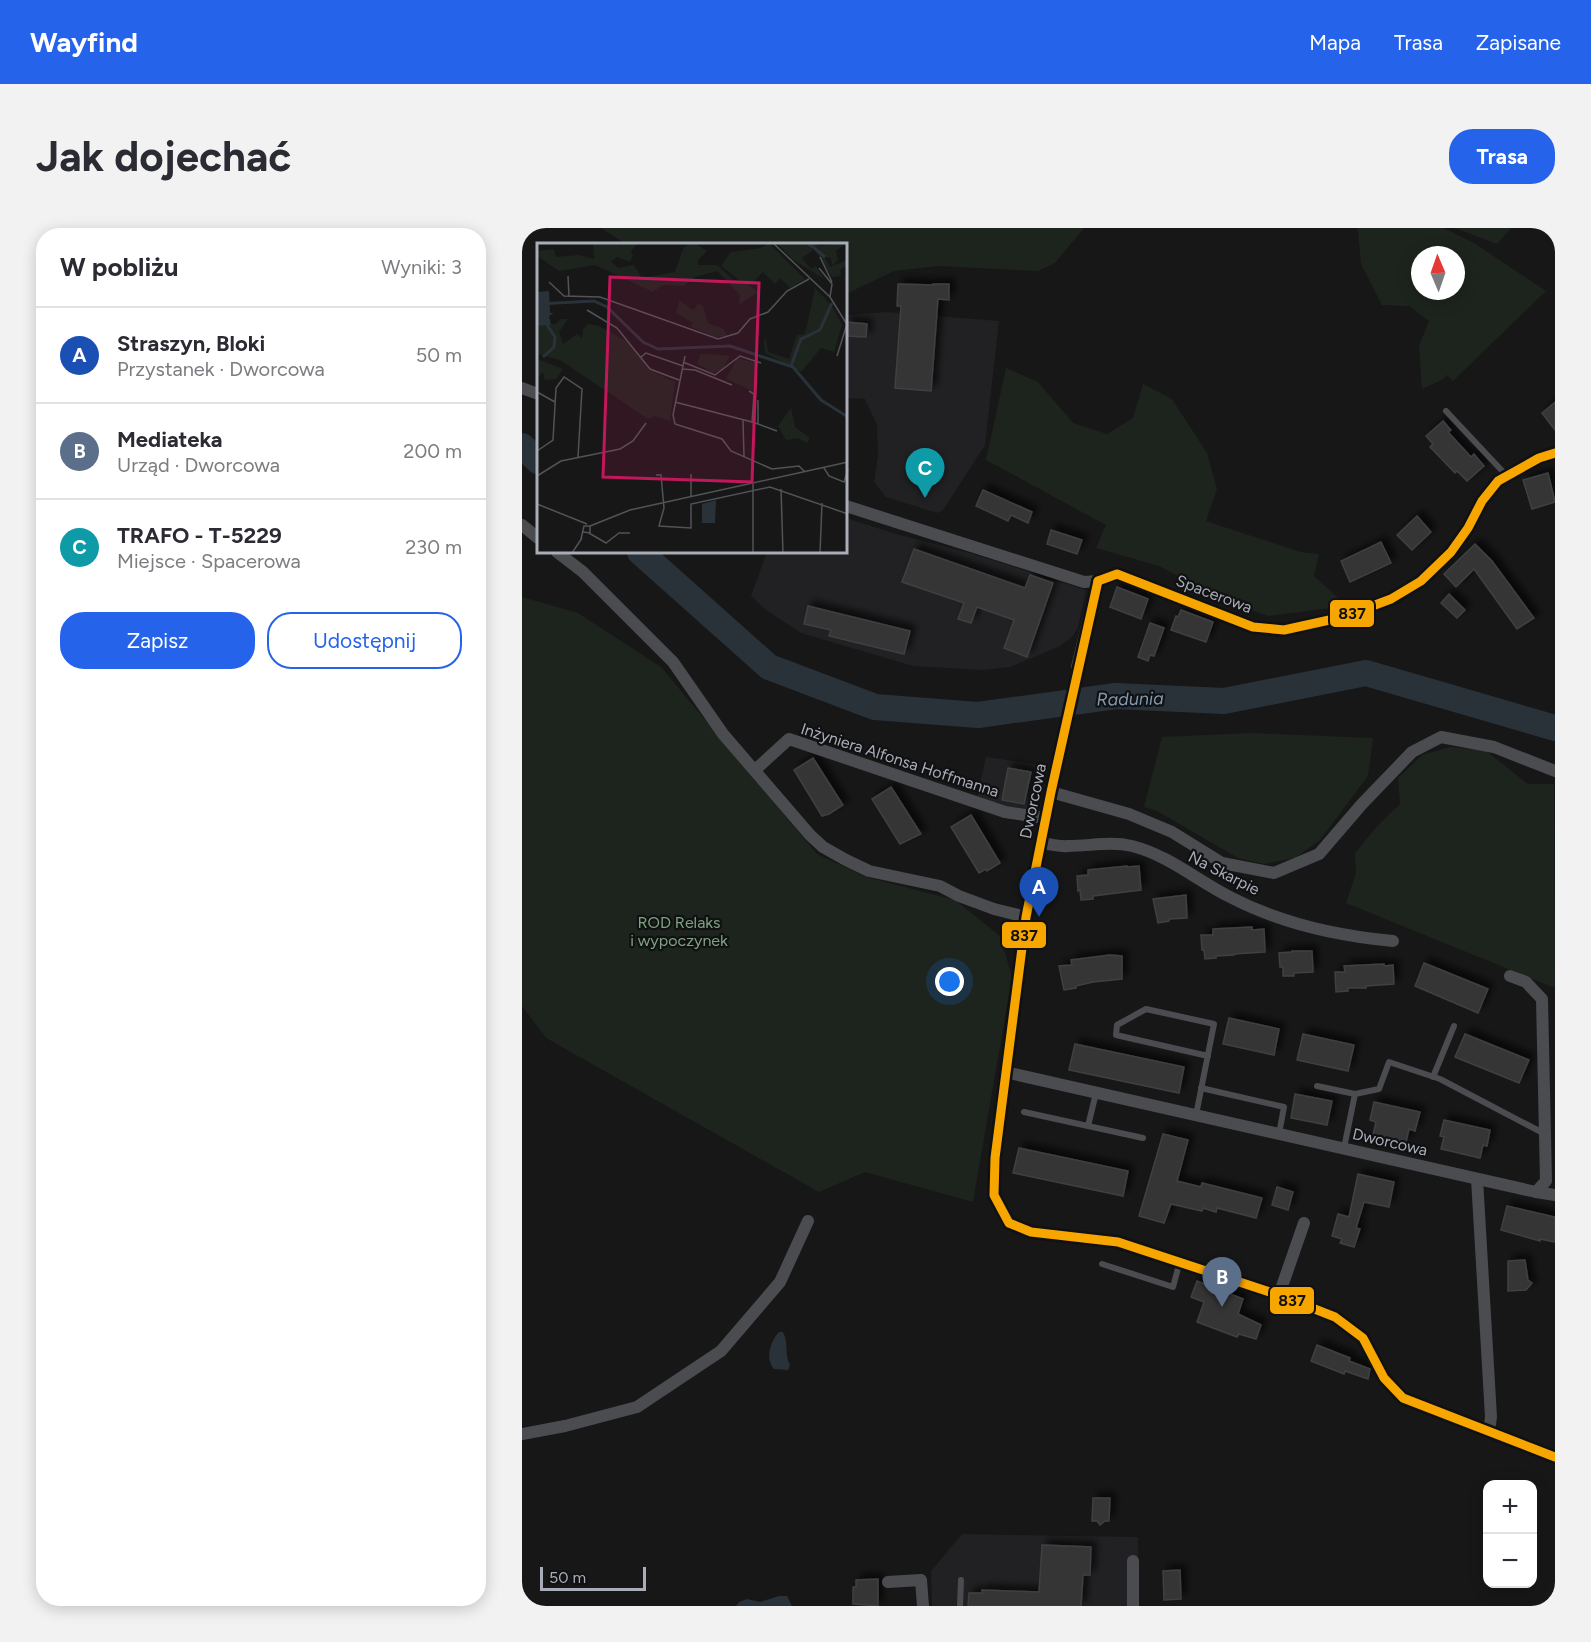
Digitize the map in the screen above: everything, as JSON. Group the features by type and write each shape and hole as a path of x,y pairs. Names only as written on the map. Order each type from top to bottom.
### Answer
{"street":[{"path":"522,388 537,394"},
{"name":"Spacerowa","path":"848,507 1084,582 1098,581 1116,574 1253,627 1284,630 1343,618 1391,599 1421,581 1451,552 1468,528 1482,501 1498,481 1539,458 1555,453"},
{"path":"522,525 537,537"},
{"path":"560,554 583,572 673,662 723,734 823,847 869,871 940,886 958,896 994,909 1026,917"},
{"path":"1077,667 1098,581"},
{"path":"1051,792 1138,818 1172,832 1222,863 1274,873 1318,855 1362,804 1412,752 1441,737 1494,747 1555,771"},
{"name":"Inżyniera Alfonsa Hoffmanna","path":"754,770 789,739 1005,812 1045,818"},
{"name":"Dworcowa","path":"1060,750 1026,917 993,1180 994,1195 1010,1223 1031,1232 1108,1240 1279,1295 1335,1317 1363,1338 1384,1378 1403,1398 1555,1456"},
{"name":"Na Skarpie","path":"1041,843 1066,847 1102,843 1130,845 1153,852 1231,898 1276,916 1350,936 1394,941"},
{"path":"1510,976 1526,982 1542,999 1546,1181 1536,1192"},
{"name":"Dworcowa","path":"1005,1072 1555,1195"},
{"path":"1478,1179 1491,1417 1489,1431"},
{"path":"522,1434 565,1426 637,1407 721,1351 780,1282 807,1221"},
{"path":"1279,1295 1304,1223"},
{"path":"1132,1606 1133,1561"},
{"path":"888,1582 921,1580 923,1606"}],"lane":[{"path":"1446,411 1506,475"},
{"path":"1196,1115 1201,1088 1208,1056 1214,1024 1146,1009 1117,1025 1116,1035 1208,1056"},
{"path":"1433,1077 1454,1026"},
{"path":"1317,1086 1355,1094 1379,1089 1389,1062 1433,1077 1545,1134"},
{"path":"1201,1088 1284,1107 1279,1134"},
{"path":"1088,1126 1096,1093"},
{"path":"1344,1149 1355,1094"},
{"path":"1024,1112 1143,1138"},
{"path":"1102,1264 1173,1287 1180,1262"},
{"path":"960,1606 961,1580"}],"shaded area":[{"path":"886,312 999,321 985,445 943,510 937,513 886,497 874,482 878,455 877,425 865,399 848,398 848,315"},
{"path":"848,519 973,554 1086,590 1078,627 1073,636 1060,646 1010,667 983,670 913,666 801,633 766,610 751,596 766,554 848,554"},
{"path":"986,757 1044,765 1034,816 976,801"},
{"path":"779,1332 783,1332 786,1340 790,1365 788,1370 774,1369 771,1365 769,1355 771,1345"},
{"path":"962,1534 1138,1537 1139,1606 932,1606 931,1571"},
{"path":"787,1596 792,1606 736,1606 747,1599 760,1602"}],"green space":[{"path":"601,228 1084,228 1055,263 1038,271 938,266 894,271 848,293 848,243 624,243"},
{"path":"1356,228 1443,228 1474,243 1546,291 1453,381 1447,375 1442,380 1422,389 1419,346 1429,321 1409,306 1382,305 1361,264"},
{"path":"1455,228 1511,228 1497,244"},
{"path":"1006,368 1038,382 1073,423 1107,434 1133,418 1143,384 1172,399 1207,453 1217,489 1206,521 1300,552 1319,554 1314,576 1347,606 1268,616 1226,601 1159,566 1096,548 1106,525 986,460"},
{"name":"ROD Relaks i wypoczynek","path":"522,597 578,613 661,667 817,854 866,877 955,900 1000,936 1012,977 973,1202 865,1172 819,1192 546,1038 522,1006"},
{"path":"1250,733 1373,738 1368,776 1320,840 1295,858 1264,864 1238,858 1157,811 1144,807 1162,737"},
{"path":"1450,747 1486,751 1528,784 1554,784 1555,988 1346,903 1356,873 1355,853 1378,825 1400,804 1398,778 1422,755"}],"building":[{"path":"898,284 949,284 949,300 938,299 931,391 895,388 901,306 897,306"},
{"path":"848,322 867,324 866,337 848,336"},
{"path":"1555,402 1555,430 1542,413"},
{"path":"1443,421 1451,430 1448,432 1471,457 1474,454 1484,466 1467,481 1457,471 1455,473 1430,447 1433,444 1426,436"},
{"path":"1548,473 1555,502 1532,509 1523,480"},
{"path":"983,490 1032,512 1028,523 1011,515 1008,521 976,506"},
{"path":"1417,516 1431,532 1412,550 1397,535"},
{"path":"1051,530 1082,540 1077,554 1047,544"},
{"path":"1381,542 1391,563 1350,582 1341,561"},
{"path":"1475,544 1492,561 1534,618 1517,629 1474,569 1456,587 1444,574"},
{"path":"914,549 1025,588 1030,575 1053,583 1027,657 1004,648 1014,620 977,607 971,623 958,619 964,603 902,582"},
{"path":"1117,587 1148,599 1141,619 1110,607"},
{"path":"1449,594 1465,610 1457,618 1441,603"},
{"path":"808,606 910,631 904,654 829,636 831,630 804,624"},
{"path":"1181,610 1213,622 1206,642 1171,630"},
{"path":"1150,623 1164,628 1154,656 1150,655 1148,661 1138,657"},
{"path":"813,758 843,805 822,816 794,770"},
{"path":"1008,768 1031,772 1024,804 1002,800"},
{"path":"891,787 921,834 900,844 872,799"},
{"path":"971,815 1000,863 979,873 951,827"},
{"path":"1139,866 1141,890 1093,896 1093,899 1081,900 1077,876 1088,875 1088,870"},
{"path":"1186,895 1187,918 1169,919 1169,921 1158,923 1153,899"},
{"path":"1252,927 1252,930 1264,929 1265,952 1205,959 1201,935 1213,935 1213,929"},
{"path":"1312,951 1313,972 1283,976 1279,953"},
{"path":"1110,955 1122,956 1122,979 1093,982 1064,990 1059,966 1072,965 1071,960"},
{"path":"1424,963 1488,989 1478,1013 1415,986"},
{"path":"1384,964 1384,966 1393,965 1394,984 1348,988 1348,991 1336,992 1335,972 1345,972 1344,966"},
{"path":"1229,1018 1279,1029 1274,1055 1223,1044"},
{"path":"1303,1034 1354,1045 1348,1071 1297,1060"},
{"path":"1465,1034 1529,1060 1519,1083 1455,1057"},
{"path":"1075,1044 1184,1067 1179,1093 1069,1070"},
{"path":"1295,1094 1332,1101 1327,1125 1291,1118"},
{"path":"1374,1102 1420,1112 1415,1131 1409,1129 1406,1142 1373,1135 1376,1122 1370,1120"},
{"path":"1444,1120 1490,1130 1487,1146 1483,1145 1480,1158 1441,1149 1444,1137 1440,1136"},
{"path":"1163,1134 1188,1140 1177,1181 1201,1187 1202,1183 1262,1198 1256,1218 1217,1208 1216,1212 1203,1208 1202,1211 1171,1204 1164,1223 1139,1216"},
{"path":"1019,1148 1128,1171 1123,1196 1013,1173"},
{"path":"1358,1174 1394,1182 1389,1207 1364,1202 1356,1228 1360,1229 1354,1247 1340,1243 1342,1239 1332,1236 1338,1214 1349,1217"},
{"path":"1277,1187 1293,1192 1288,1210 1272,1205"},
{"path":"1507,1206 1555,1217 1555,1242 1540,1239 1540,1241 1501,1230"},
{"path":"1525,1260 1528,1280 1532,1283 1526,1290 1508,1291 1508,1261"},
{"path":"1197,1281 1243,1299 1238,1314 1261,1325 1256,1339 1239,1334 1237,1337 1197,1322 1204,1302 1191,1297"},
{"path":"1317,1345 1370,1369 1368,1379 1345,1371 1344,1374 1311,1361"},
{"path":"1093,1498 1110,1498 1109,1521 1100,1525 1097,1521 1092,1521"},
{"path":"1042,1545 1091,1547 1090,1575 1083,1575 1081,1606 968,1606 969,1593 982,1593 982,1590 1039,1592"},
{"path":"1180,1570 1181,1599 1164,1600 1163,1571"},
{"path":"878,1579 878,1606 853,1604 853,1587 856,1587 856,1580"}],"waterway":[{"name":"Radunia","path":"522,446 537,460"},
{"name":"Radunia","path":"642,554 769,667 875,707 978,715 1116,696 1224,701 1366,673 1555,728"}],"transit line":[{"name":"837","path":"1098,581 1117,574 1253,627 1284,630 1343,617 1391,599 1421,581 1451,552 1468,528 1482,501 1498,481 1539,458 1555,453"},
{"name":"837","path":"1098,581 1026,917 995,1158 994,1195 1009,1223 1031,1232 1118,1242 1279,1295 1335,1317 1363,1338 1384,1378 1403,1398 1555,1457"}],"place":[{"name":"TRAFO - T-5229","path":"925,498"},
{"name":"Straszyn, Bloki","path":"1039,917"},
{"name":"Mediateka","path":"1222,1307"}]}
